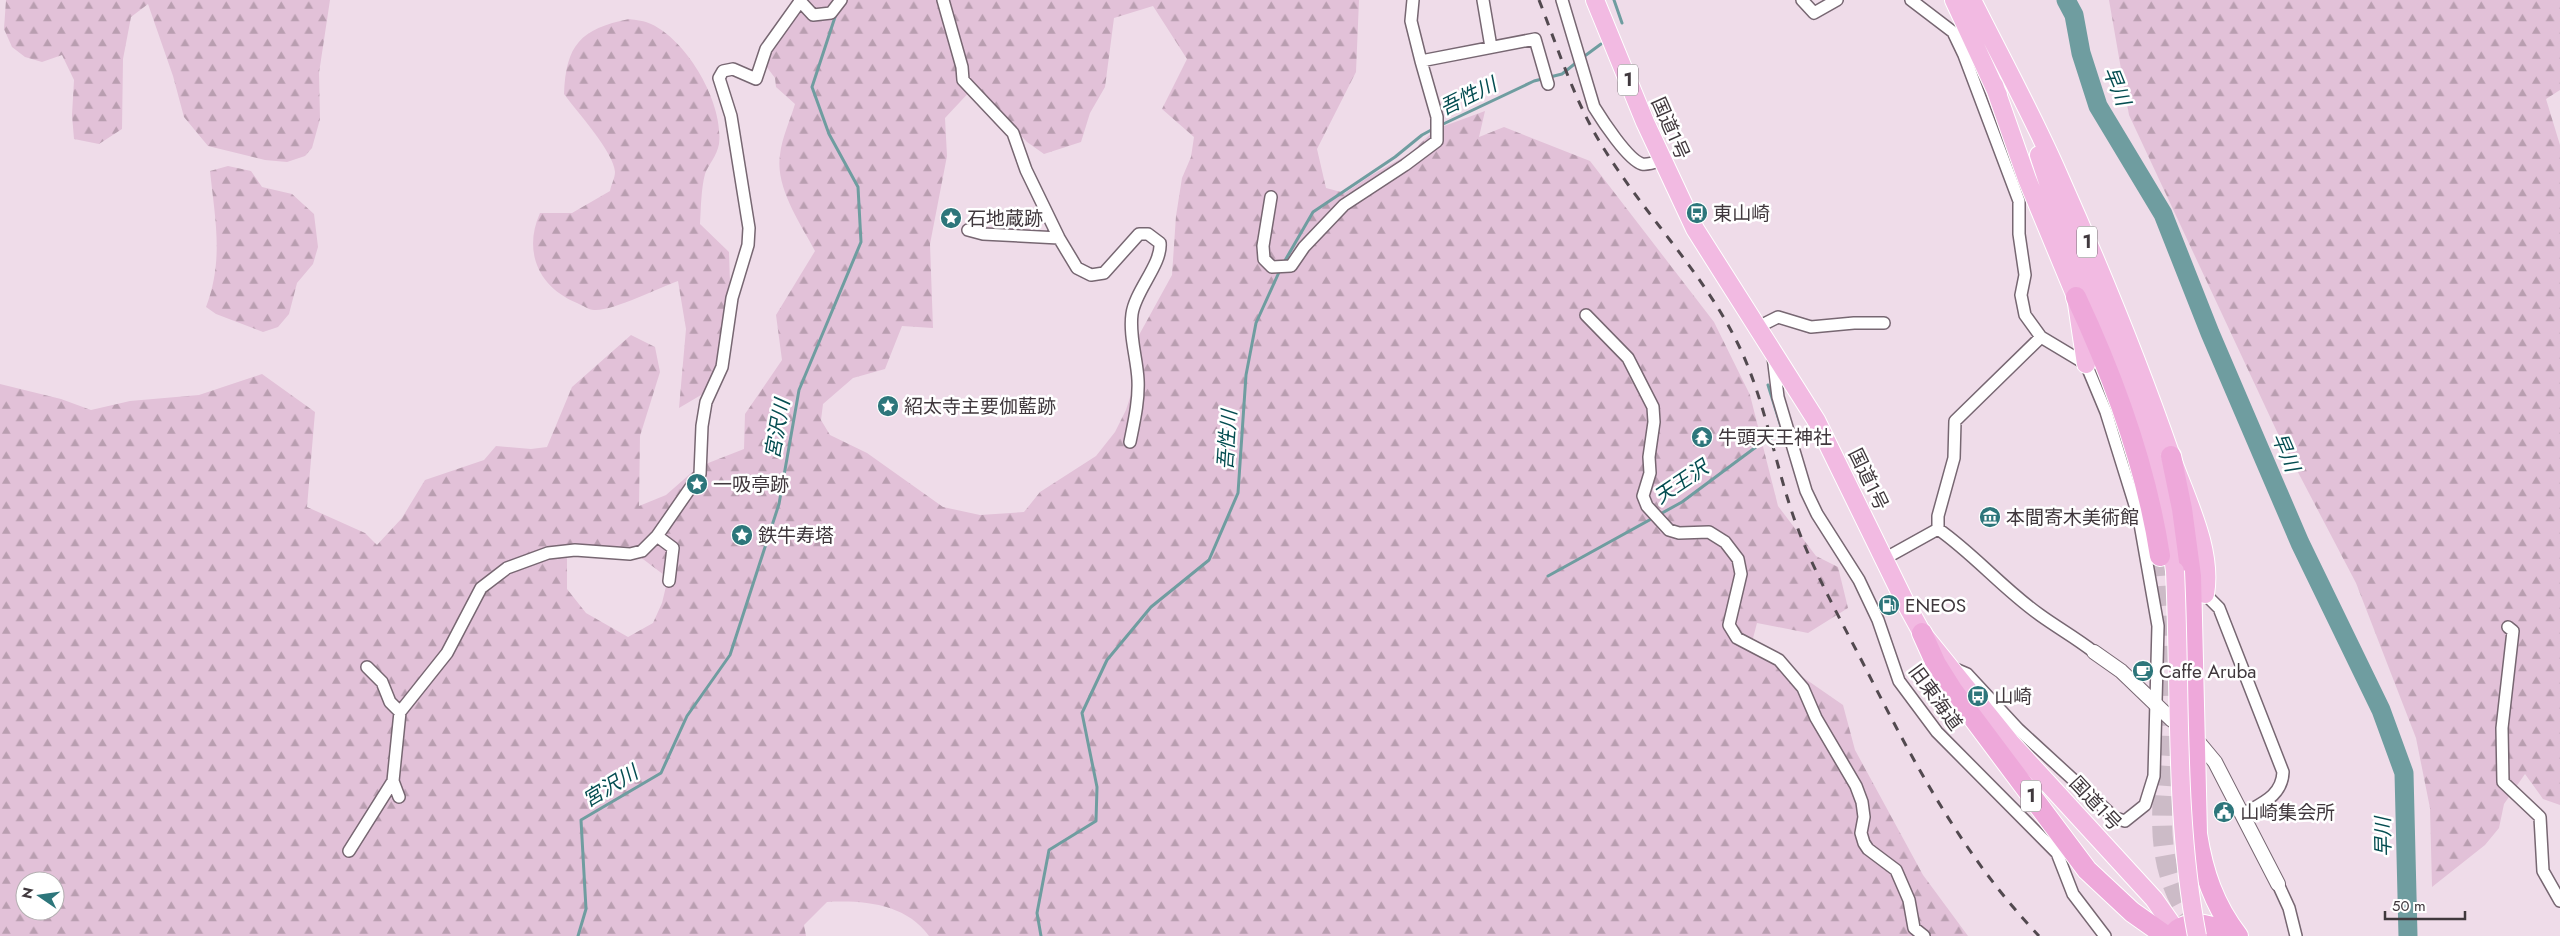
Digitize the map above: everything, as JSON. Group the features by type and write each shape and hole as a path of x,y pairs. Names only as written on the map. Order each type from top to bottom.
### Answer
{"highway":[{"name":"国道1号","path":"1595,0 1662,160 1695,229 1758,327 1773,355 1816,420 1922,633 2010,742 2154,899 2176,934"},
{"name":"1","path":"1954,0 2028,157 2056,207"},
{"name":"1","path":"1972,0 2059,174 2142,372 2200,537 2207,582 2201,593"},
{"name":"1","path":"1989,34 2039,154 2056,207 2144,425 2168,519 2175,570 2181,806 2185,862 2197,936"},
{"name":"1","path":"1994,84 2027,179 2119,396 2140,456 2154,516 2160,556"},
{"name":"1","path":"2076,297 2086,364"},
{"name":"1","path":"2171,456 2182,509 2190,576 2197,834 2202,864 2212,893 2238,936"},
{"name":"1","path":"1922,633 1936,664 1953,691 2087,870 2124,906 2176,934"},
{"path":"2176,934 2192,924 2204,925 2228,936"}],"street":[{"path":"349,851 392,781 400,712 447,653 481,588 495,576 520,562 548,553 575,550 630,554 642,552 657,536 700,474 702,426 706,402 722,367 732,298 748,245 749,228 731,116 719,78 723,71 733,70 756,79 766,49 801,1 813,15 831,13 841,0"},
{"path":"943,0 962,67 963,80 1013,133 1026,170 1058,238 1077,268 1091,275 1104,273 1139,234 1148,234 1160,243 1161,252 1143,285 1132,314 1132,339 1138,380 1135,417 1130,442"},
{"path":"1271,197 1263,246 1264,259 1272,266 1291,266 1304,247 1344,205 1437,141 1437,117 1411,20 1413,0"},
{"path":"1483,0 1492,47"},
{"path":"1562,0 1597,112 1637,161 1648,164 1662,160"},
{"path":"1802,0 1814,13 1838,0"},
{"path":"1911,0 1952,32 1967,64 2019,201 2019,234 2024,276 2021,295 2025,315 2041,338 2086,364 2106,412 2129,481 2139,518 2158,626 2154,776 2145,805 2125,821 2120,821 2084,792 2018,729 1967,674 1947,665"},
{"path":"1421,61 1535,40 1548,84"},
{"path":"968,230 983,234 1058,238"},
{"path":"1586,315 1628,358 1653,407 1654,422 1649,458 1650,473 1643,496 1647,506 1669,530 1679,533 1709,532 1726,542 1738,559 1741,574 1729,625 1736,638 1779,660 1803,688 1816,718 1856,786 1862,802 1864,816 1861,833 1864,843 1868,849 1896,870 1909,900 1914,928 1924,936"},
{"path":"1758,327 1778,317 1811,328 1854,323 1884,324"},
{"path":"1938,529 1938,516 1954,458 1955,421 2041,338"},
{"name":"旧東海道","path":"1773,355 1778,397 1806,491 1821,521 1859,580 1878,620 1899,680 1937,732 2057,853 2073,894 2105,936"},
{"path":"1884,559 1938,529"},
{"path":"1938,529 1959,544 1978,564 2040,616 2070,633 2121,671 2172,720"},
{"path":"657,536 673,548 669,581"},
{"path":"2153,592 2168,591"},
{"path":"2201,593 2219,608 2283,772 2283,782 2276,794 2243,814"},
{"path":"2508,628 2514,631 2502,728 2503,782 2540,817 2543,871 2560,901"},
{"path":"367,668 382,682 390,702 400,712"},
{"path":"2200,744 2215,762 2243,814 2289,908 2296,936"},
{"path":"392,781 399,797"}],"green space":[{"path":"6,0 330,0 319,73 320,119 312,148 305,156 287,162 265,160 208,146 184,117 173,76 148,4 131,17 123,59 122,129 99,144 74,139 72,115 74,80 62,55 42,62 25,57 12,47 4,29"},
{"path":"807,0 1359,0 1356,72 1317,149 1326,188 1345,193 1370,176 1409,154 1436,129 1485,111 1479,137 1504,127 1590,161 1714,322 1750,395 1778,506 1816,556 1838,567 1848,608 1808,633 1757,623 1752,642 1843,705 1855,750 1923,875 1968,936 929,936 920,925 909,917 883,906 855,902 827,902 804,925 806,936 0,936 0,384 61,399 91,410 130,401 199,395 262,374 315,412 307,507 365,533 377,545 402,518 425,480 484,460 496,446 531,449 547,447 572,387 631,335 655,347 660,372 640,436 639,506 666,495 698,467 744,449 745,414 782,360 776,315 815,251 790,205 781,180 779,167 784,135 795,104 776,87 775,78 766,66 775,44","holes":["1153,6 1187,59 1162,109 1194,137 1191,157 1182,178 1176,216 1172,275 1139,335 1135,382 1126,410 1115,432 1096,456 1040,492 1024,512 980,515 943,507 867,453 830,435 821,420 823,404 853,378 885,369 902,326 933,328 930,244 947,156 945,118 974,87 1027,142 1044,154 1081,142 1090,113 1105,87 1114,18","631,550 668,578 662,603 653,623 628,637 586,613 567,589 567,552"]},
{"path":"2109,0 2560,0 2560,90 2546,99 2560,145 2560,805 2543,799 2525,774 2504,804 2499,828 2485,845 2432,887 2430,808 2416,738 2356,583 2279,436 2129,115"},
{"path":"629,19 649,23 665,32 678,44 701,75 716,111 719,128 718,148 706,171 704,180 700,224 729,252 731,316 718,385 679,408 686,329 678,281 623,303 602,310 592,310 552,288 537,266 534,254 535,227 540,213 572,213 610,191 615,174 613,164 602,143 564,94 565,77 573,51 587,34 612,23"},
{"path":"228,166 251,171 262,187 292,194 314,214 318,247 313,264 297,283 289,314 278,327 263,332 216,314 206,307 215,273 217,239 210,171"}],"waterway":[{"name":"吾性川","path":"1614,0 1622,23"},
{"name":"早川","path":"2066,0 2074,15 2081,53 2098,106 2163,214 2210,333 2300,543 2381,710 2404,773 2408,936"},
{"name":"宮沢川","path":"578,936 586,909 581,820 661,773 687,716 730,655 779,504 799,390 861,242 858,187 829,134 812,87 836,14"},
{"name":"吾性川","path":"1582,58 1601,44"},
{"name":"吾性川","path":"1439,126 1534,81 1562,74 1577,62"},
{"name":"吾性川","path":"1283,264 1313,212 1433,129"},
{"name":"吾性川","path":"1041,936 1037,913 1049,850 1096,821 1097,787 1082,713 1107,660 1151,607 1209,560 1238,493 1246,375 1256,323 1280,270"},
{"name":"天王沢","path":"1548,576 1682,502 1760,444 1783,433 1768,385"}],"tunnel":[{"path":"2160,556 2167,684 2167,727 2162,820 2163,843 2174,888 2185,910 2207,936"}],"railway":[{"path":"1539,0 1569,78 1595,134 1622,176 1708,292 1737,342 1755,385 1795,521 1829,597 1904,742 1943,810 1987,875 2039,936"}],"place":[{"name":"東山崎","path":"1697,213"},
{"name":"石地蔵跡","path":"951,218"},
{"name":"紹太寺主要伽藍跡","path":"888,406"},
{"name":"牛頭天王神社","path":"1702,437"},
{"name":"一吸亭跡","path":"697,484"},
{"name":"本間寄木美術館","path":"1990,517"},
{"name":"鉄牛寿塔","path":"742,535"},
{"name":"ENEOS","path":"1889,605"},
{"name":"Caffe Aruba","path":"2143,671"},
{"name":"山崎","path":"1978,696"},
{"name":"山崎集会所","path":"2224,812"}]}
